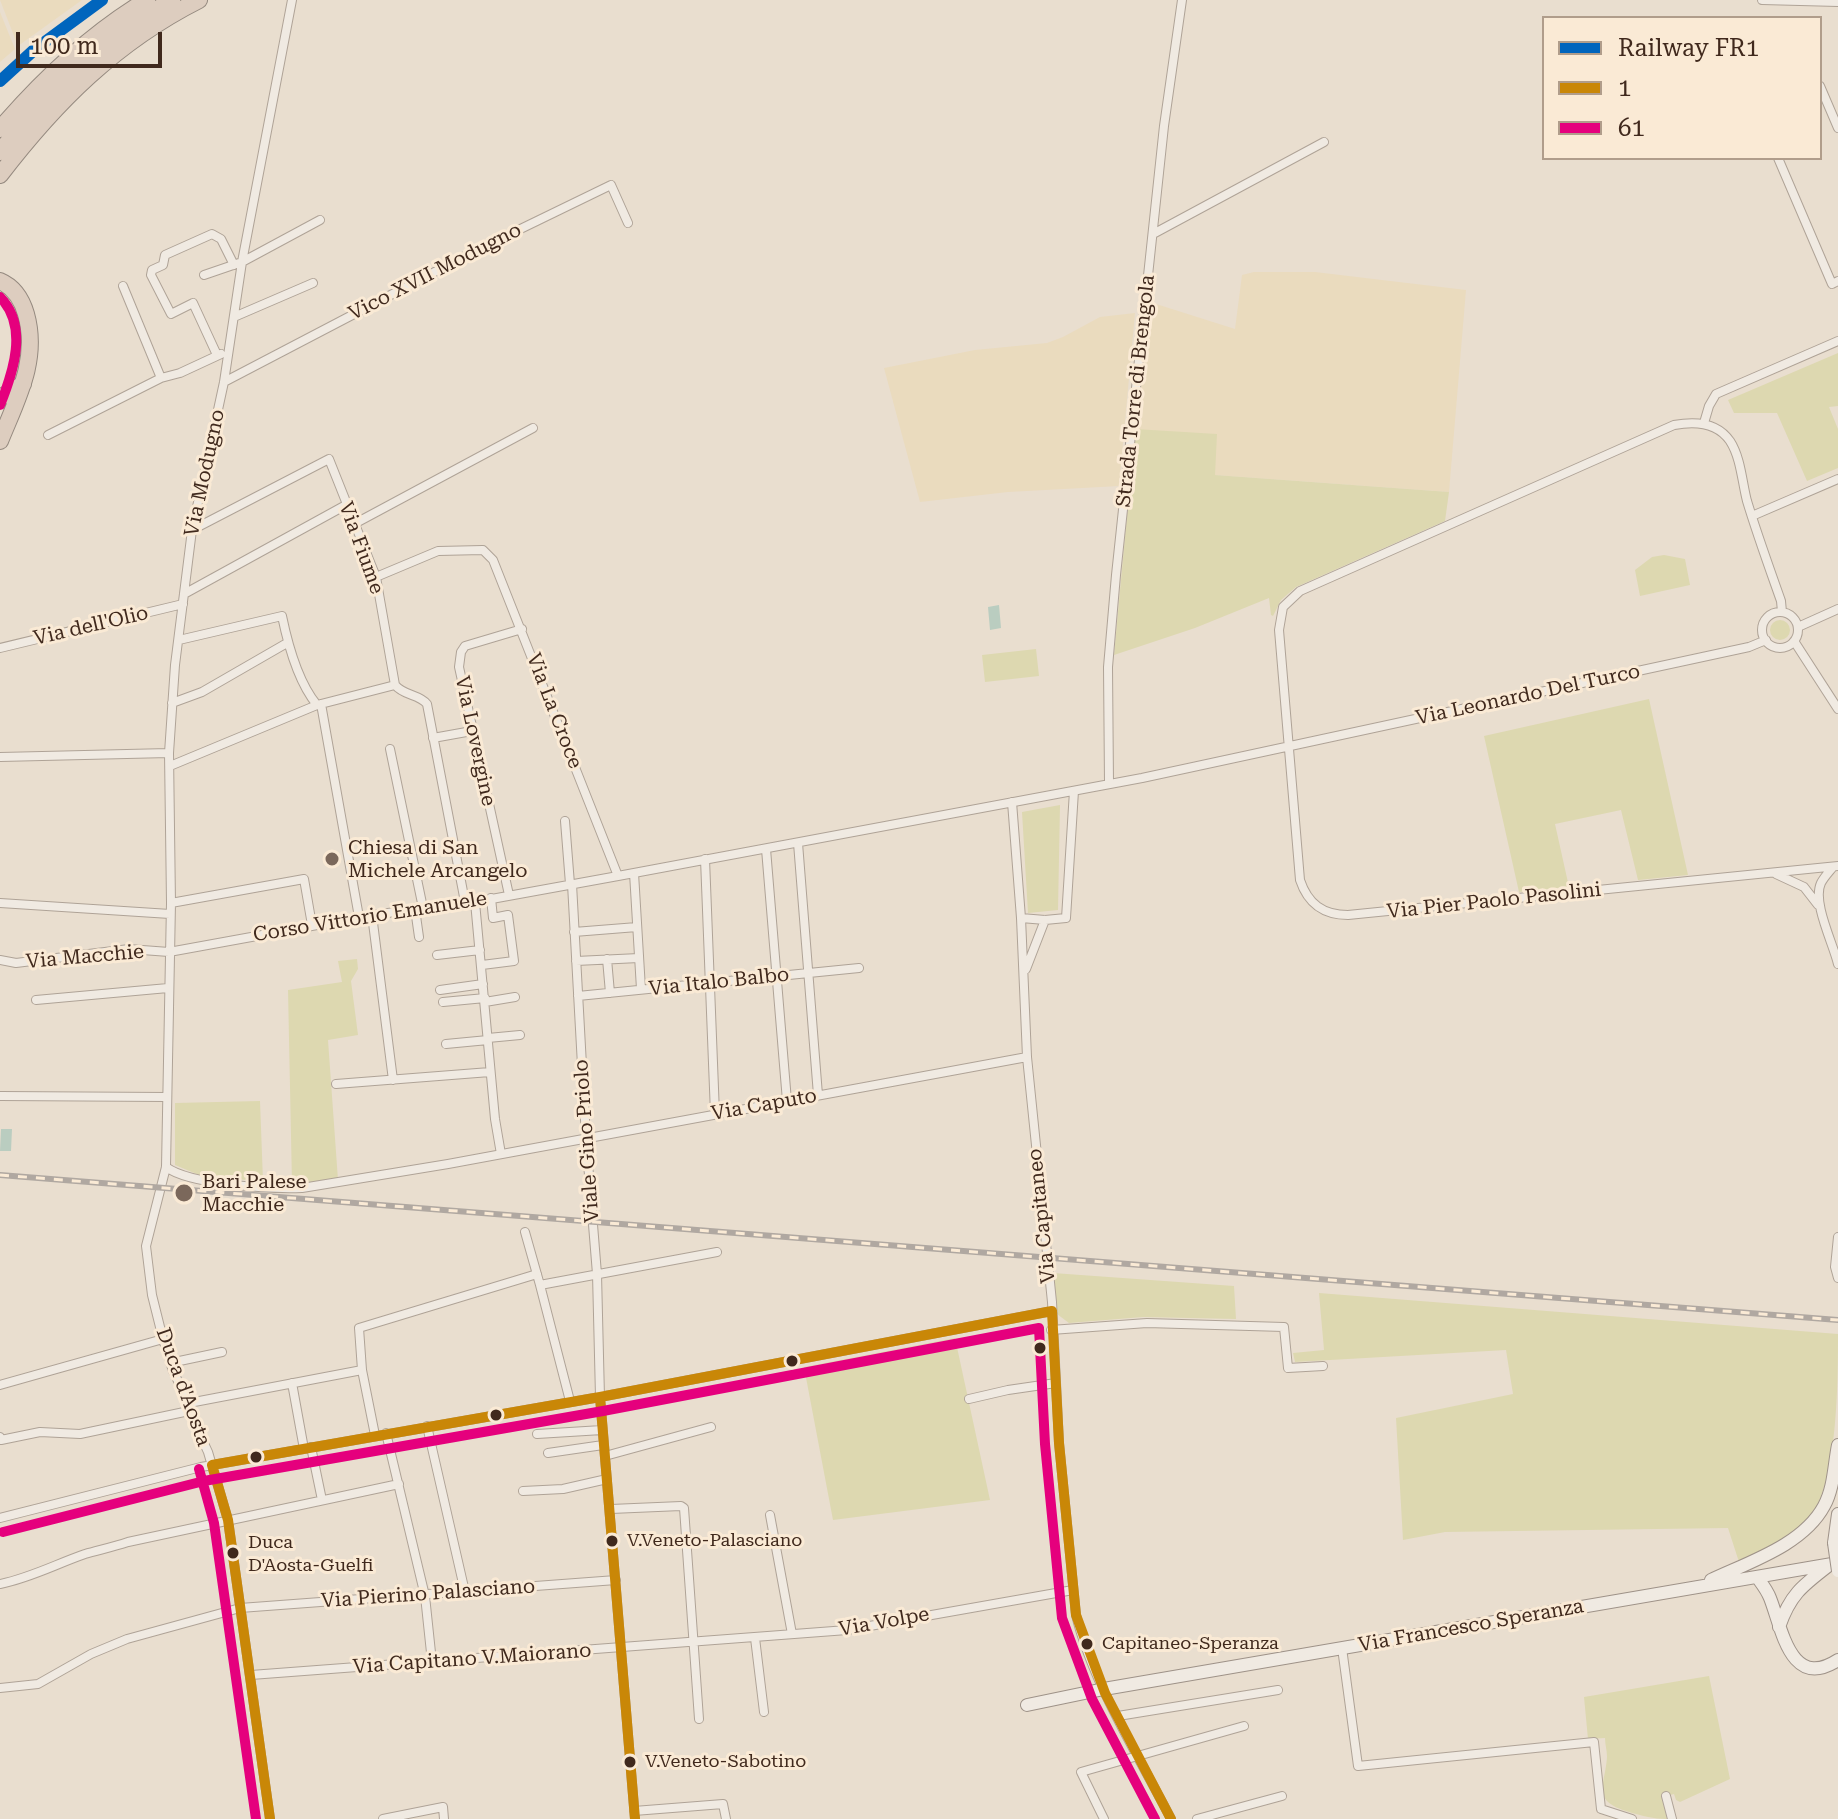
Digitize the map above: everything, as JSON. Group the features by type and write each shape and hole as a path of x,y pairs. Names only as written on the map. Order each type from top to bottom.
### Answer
{"highway":[{"path":"0,129 32,92 71,55 147,0"},
{"path":"0,152 18,128 80,64 125,28 172,0"},
{"path":"0,175 30,136 89,73 133,38 199,0"},
{"path":"0,281 9,285 23,302 31,331 31,358 24,383 1,431"},
{"path":"0,398 24,383"}],"street":[{"name":"Via Modugno","path":"167,1097 171,903 169,753 184,594 192,530 229,353 238,263 292,0"},
{"name":"Strada Torre di Brengola","path":"1109,783 1108,667 1164,126 1182,0"},
{"path":"1762,0 1838,2"},
{"path":"1822,91 1838,128"},
{"path":"1153,234 1324,142"},
{"path":"1779,160 1832,284 1838,281"},
{"name":"Vico XVII Modugno","path":"224,382 471,253 611,185 628,223"},
{"path":"204,275 238,263 320,220"},
{"path":"217,355 193,303 171,314 151,275 152,270 163,265 165,255 212,234 221,239 238,263"},
{"path":"234,317 313,283"},
{"path":"123,286 161,378"},
{"path":"1782,612 1736,455 1729,440 1704,423 1716,394 1838,341"},
{"path":"48,435 161,378 229,353"},
{"name":"Via Pier Paolo Pasolini","path":"1704,423 1674,425 1293,596 1283,607 1279,630 1300,880 1312,903 1335,915 1411,911 1836,867"},
{"path":"354,524 533,428"},
{"name":"Via Fiume","path":"192,530 329,459 376,577 395,685"},
{"path":"1752,516 1838,479"},
{"path":"184,594 346,505"},
{"name":"Via La Croce","path":"376,577 438,551 483,550 493,560 618,876"},
{"name":"Via dell'Olio","path":"0,648 183,604"},
{"path":"1798,627 1838,609"},
{"path":"1782,612 1792,617 1798,627 1794,641 1778,647 1766,640 1762,630 1765,620 1772,614 1782,612"},
{"path":"179,640 282,616 287,643 310,697 319,705 359,917"},
{"name":"Via Lovergine","path":"509,895 459,667 465,646 522,629"},
{"name":"Via Leonardo Del Turco","path":"1012,802 1749,647 1766,640"},
{"path":"1794,641 1838,709"},
{"path":"172,703 202,692 287,643"},
{"path":"170,766 319,705 395,685 400,691 424,699 480,950 490,1072 501,1154"},
{"path":"433,738 472,731"},
{"path":"390,749 419,909 419,937"},
{"path":"0,757 169,753"},
{"path":"1021,918 1066,918 1074,791"},
{"name":"Corso Vittorio Emanuele","path":"169,952 359,917 470,902 618,876 1012,802"},
{"name":"Via Capitaneo","path":"1012,802 1027,1057 1052,1311 1051,1330 1073,1590 1082,1640 1171,1819"},
{"name":"Viale Gino Priolo","path":"565,821 597,1274 603,1445 611,1509 634,1815"},
{"path":"798,843 818,1095"},
{"path":"766,849 787,1101"},
{"path":"705,859 715,1114"},
{"path":"1836,867 1822,882 1819,891 1821,909 1838,964"},
{"path":"634,873 641,989"},
{"path":"1776,874 1804,887 1821,909"},
{"path":"171,903 304,879 312,925"},
{"path":"482,965 514,961 508,915 493,918 491,898"},
{"path":"0,903 170,914"},
{"path":"372,915 393,1080"},
{"path":"1024,974 1045,920"},
{"path":"574,932 637,927"},
{"name":"Via Macchie","path":"0,960 16,963 129,949 169,952"},
{"path":"437,955 480,950"},
{"path":"576,961 639,958"},
{"path":"607,959 610,993"},
{"name":"Via Italo Balbo","path":"578,996 859,968"},
{"path":"440,990 483,984"},
{"path":"36,1000 168,988"},
{"path":"443,1002 515,997"},
{"path":"446,1044 520,1035"},
{"name":"Via Caputo","path":"166,1167 198,1180 279,1189 338,1183 1027,1057"},
{"path":"336,1084 490,1072"},
{"path":"0,1096 167,1097"},
{"name":"Duca d'Aosta","path":"167,1097 166,1167 146,1246 152,1295 170,1363 212,1465 228,1520 270,1819"},
{"path":"525,1232 532,1276 540,1285 570,1401"},
{"path":"1838,1237 1835,1267 1838,1278"},
{"path":"540,1285 717,1252"},
{"path":"375,1435 362,1370 359,1328 532,1276"},
{"path":"0,1518 212,1465 600,1397 1052,1311"},
{"path":"1051,1330 1147,1323 1284,1327 1288,1368 1323,1366"},
{"path":"0,1385 163,1339"},
{"path":"170,1363 222,1352"},
{"path":"0,1439 40,1432 80,1434 292,1383 362,1370"},
{"path":"292,1383 322,1500"},
{"path":"969,1399 1056,1383"},
{"path":"427,1426 465,1592"},
{"path":"605,1456 711,1427"},
{"path":"537,1434 602,1430"},
{"path":"386,1433 425,1596 432,1662"},
{"path":"548,1453 603,1445"},
{"path":"1694,1588 1777,1549 1814,1520 1825,1505 1831,1489 1838,1445"},
{"path":"523,1491 563,1489 607,1479"},
{"path":"0,1584 22,1579 86,1554 399,1484"},
{"path":"611,1509 681,1506 685,1515 699,1719"},
{"path":"1779,1627 1792,1597 1836,1566 1834,1543 1838,1514"},
{"path":"770,1515 792,1634"},
{"name":"Via Francesco Speranza","path":"1027,1705 1342,1648 1836,1566"},
{"path":"1757,1577 1769,1595 1786,1647 1802,1663 1821,1667 1838,1660"},
{"name":"Via Pierino Palasciano","path":"0,1688 38,1684 91,1654 127,1639 240,1608 616,1580"},
{"name":"Via Volpe","path":"692,1642 847,1630 1073,1590"},
{"path":"755,1638 764,1712"},
{"name":"Via Capitano V.Maiorano","path":"251,1675 692,1642"},
{"path":"1342,1648 1358,1766 1594,1742 1601,1809 1632,1819"},
{"path":"1118,1716 1278,1690"},
{"path":"1104,1819 1081,1772 1244,1726"},
{"path":"1197,1819 1282,1796"},
{"path":"1666,1796 1672,1819"},
{"path":"634,1815 723,1804 726,1814"},
{"path":"383,1819 443,1807 444,1819"}],"shaded area":[{"path":"0,0 82,0 18,46"},
{"path":"0,12 15,49 0,62"},
{"path":"1254,272 1315,272 1466,290 1449,492 1215,475 1135,429 1153,303 1235,329 1242,275"},
{"path":"1135,313 1119,486 1008,492 920,502 884,368 975,350 1047,343 1100,317"},
{"path":"1838,353 1838,406 1829,407 1838,429 1838,468 1807,481 1777,413 1734,413 1728,400"},
{"path":"1135,429 1217,434 1215,475 1449,492 1445,521 1296,587 1281,600 1273,616 1269,598 1195,628 1114,655"},
{"path":"1664,555 1685,559 1690,585 1640,596 1635,570 1652,557"},
{"path":"999,605 1001,628 990,630 988,607"},
{"path":"1780,620 1787,623 1790,630 1787,637 1780,640 1773,637 1770,630 1773,623"},
{"path":"1036,649 1039,676 985,682 982,655"},
{"path":"1649,699 1688,875 1638,880 1621,810 1555,824 1569,887 1519,892 1484,736"},
{"path":"1060,805 1058,910 1028,913 1022,812"},
{"path":"357,959 358,969 351,981 358,1035 328,1040 338,1180 292,1184 288,990 342,982 338,961"},
{"path":"260,1101 263,1181 204,1177 175,1165 175,1103"},
{"path":"1,1129 12,1129 11,1151 0,1151"},
{"path":"1053,1273 1234,1286 1236,1319 1143,1317 1069,1323 1057,1314"},
{"path":"1319,1293 1838,1334 1838,1378 1831,1459 1818,1504 1808,1520 1792,1533 1739,1562 1728,1528 1445,1532 1403,1540 1396,1418 1513,1394 1506,1350 1295,1362 1293,1353 1324,1350"},
{"path":"955,1338 990,1500 833,1520 804,1367"},
{"path":"1709,1676 1730,1779 1680,1802 1674,1794 1662,1797 1667,1819 1634,1813 1609,1803 1603,1791 1607,1757 1605,1738 1588,1739 1584,1697"}],"railway":[{"path":"0,1175 1838,1320"}],"rail line":[{"name":"FR1","path":"0,81 34,50 102,0"}],"transit line":[{"name":"61","path":"0,297 9,309 16,335 10,379 0,405"},
{"name":"1","path":"270,1819 228,1520 212,1465 600,1397 1052,1311 1059,1443 1076,1615 1105,1693 1171,1819"},
{"name":"61","path":"3,1532 204,1481 603,1411 1039,1328 1045,1444 1062,1618 1092,1699 1155,1819"},
{"name":"1","path":"600,1397 635,1819"},
{"name":"61","path":"199,1469 214,1523 256,1819"}],"place":[{"name":"Chiesa di San Michele Arcangelo","path":"332,859"},
{"name":"Bari Palese Macchie","path":"184,1193"},
{"name":"V.Veneto-Palasciano","path":"612,1541"},
{"name":"Duca D'Aosta-Guelfi","path":"233,1553"},
{"name":"Capitaneo-Speranza","path":"1087,1644"},
{"name":"V.Veneto-Sabotino","path":"630,1762"}]}
